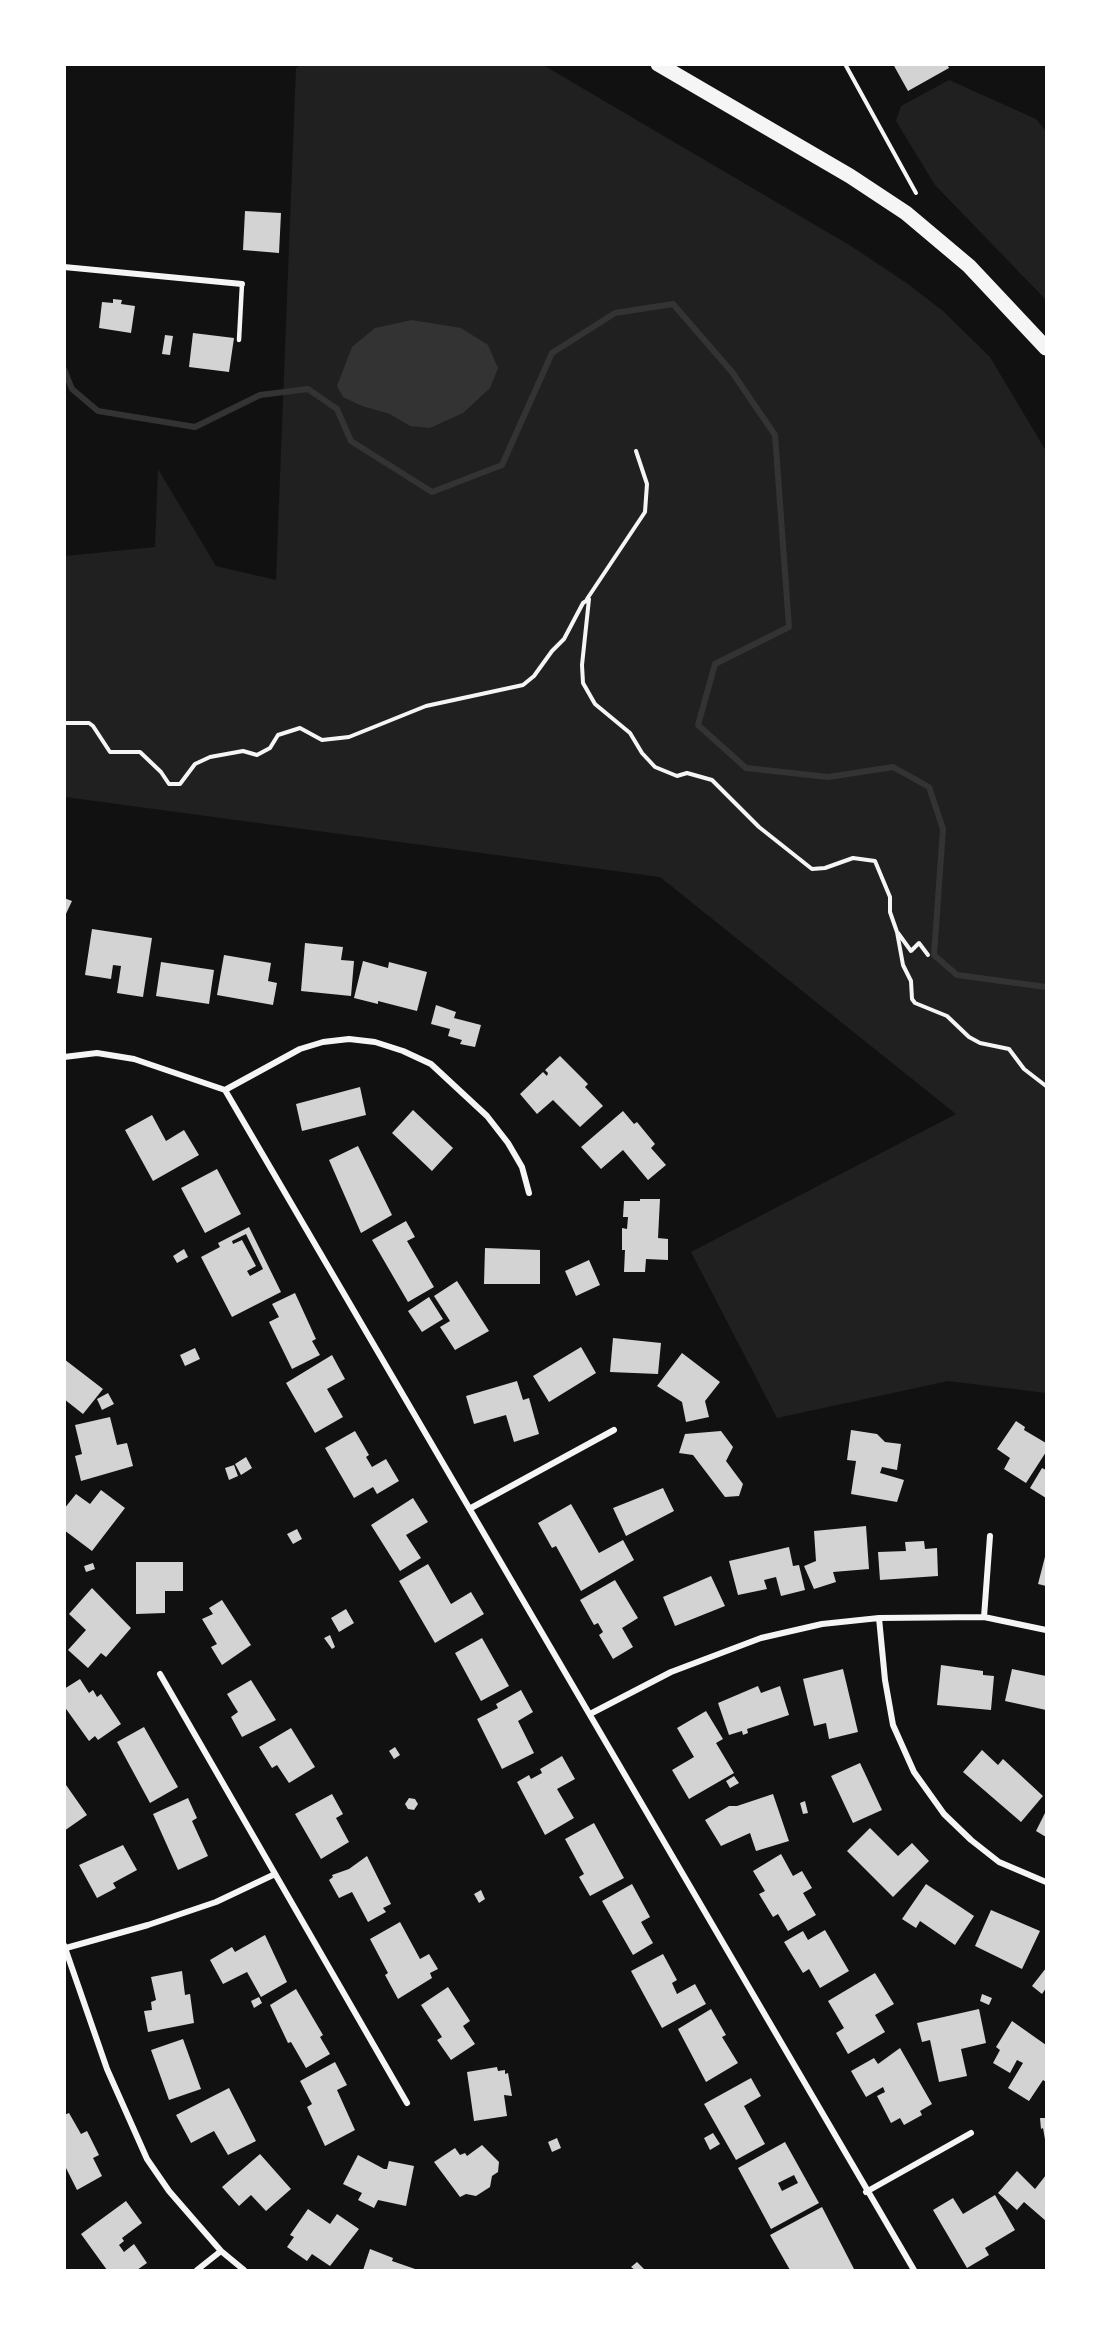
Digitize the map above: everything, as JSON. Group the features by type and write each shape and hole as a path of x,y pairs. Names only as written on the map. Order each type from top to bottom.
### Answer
{"main road":[{"path":"658,64 850,176 906,213 969,266 1047,348"}],"street":[{"path":"64,267 242,284"},
{"path":"225,1090 300,1049 323,1041 349,1039 366,1041 403,1051 431,1064 487,1116 508,1143 522,1167 529,1193"},
{"path":"64,1058 97,1053 134,1059 225,1090 471,1508 866,2192 914,2271"},
{"path":"471,1508 614,1430"},
{"path":"984,1617 990,1536"},
{"path":"590,1714 671,1672 761,1638 822,1624 879,1618 984,1617 1047,1630"},
{"path":"879,1618 885,1680 893,1725 914,1772 944,1814 971,1840 999,1862 1047,1882"},
{"path":"160,1674 273,1875 407,2103"},
{"path":"244,2271 221,2251 169,2192 147,2159 107,2069 65,1947 148,1925 216,1902 273,1875"},
{"path":"866,2192 971,2133"},
{"path":"197,2271 221,2251"}],"lane":[{"path":"239,340 242,284"}],"path":[{"path":"845,64 916,193"},
{"path":"64,723 89,723 110,752 140,752 170,784 180,784 195,764 210,757 243,751 258,755 270,748 278,735 300,728 322,740 349,737 426,706 523,685 534,676 564,639 587,599 645,512 647,484 636,451"},
{"path":"587,599 591,602 585,633 583,682 595,704 630,733 642,753 655,767 677,776 687,772 712,780 759,827 812,869 825,868 853,858 875,861 888,887 890,912 897,932 903,965 911,981 912,999 915,1003 942,1013 969,1037 980,1043 1009,1049 1024,1069 1047,1086"},
{"path":"897,932 911,951 919,943 928,955"}],"shaded area":[{"path":"302,64 543,65 851,246 908,284 943,311 990,357 1046,451 1046,1393 948,1381 777,1418 691,1252 956,1114 660,877 65,797 65,556 155,547 158,469 216,566 276,580 296,68"},
{"path":"949,80 1036,119 1046,131 1046,300 935,185 896,121 901,106"},
{"path":"412,320 461,328 488,345 498,368 490,388 463,413 430,428 410,426 390,414 362,406 343,397 337,386 352,347 375,328"}],"building":[{"path":"893,64 947,64 949,68 908,91"},
{"path":"245,211 281,213 279,253 243,250"},
{"path":"113,299 122,300 121,304 135,306 131,333 99,328 102,302 113,303"},
{"path":"193,333 234,338 229,372 189,367"},
{"path":"165,335 173,336 170,355 162,354"},
{"path":"64,898 72,901 64,918"},
{"path":"92,929 152,938 143,997 117,993 121,966 113,965 111,979 85,975"},
{"path":"305,943 343,947 341,960 354,961 351,996 301,991"},
{"path":"224,955 271,963 268,981 277,983 273,1005 217,995"},
{"path":"363,961 388,968 389,962 427,972 417,1011 378,1001 378,1004 354,998"},
{"path":"161,962 214,970 209,1004 156,996"},
{"path":"436,1005 456,1012 454,1018 481,1025 475,1047 460,1044 462,1040 448,1036 450,1029 431,1024"},
{"path":"560,1056 588,1084 585,1087 603,1106 580,1127 553,1100 537,1114 520,1094 543,1072 547,1076 548,1073 545,1070"},
{"path":"360,1087 366,1115 302,1131 296,1104"},
{"path":"413,1110 453,1148 432,1171 392,1133"},
{"path":"623,1111 634,1124 637,1122 655,1144 651,1148 666,1165 648,1180 623,1150 601,1169 581,1147"},
{"path":"152,1115 166,1141 184,1130 199,1155 153,1181 125,1130"},
{"path":"358,1146 392,1215 361,1233 329,1160"},
{"path":"217,1169 241,1214 205,1233 181,1188"},
{"path":"640,1199 660,1199 658,1238 668,1239 668,1260 646,1259 645,1272 624,1272 625,1250 622,1250 622,1228 627,1229 628,1217 623,1217 624,1201 640,1201"},
{"path":"406,1221 415,1237 407,1241 434,1287 408,1302 372,1240"},
{"path":"249,1227 281,1292 232,1317 201,1257 220,1247 218,1243","holes":["246,1234 263,1269 250,1276 247,1271 256,1266 242,1240 233,1244 232,1241"]},
{"path":"485,1248 540,1250 540,1284 484,1284"},
{"path":"184,1249 188,1257 177,1263 173,1256"},
{"path":"589,1260 600,1285 576,1296 565,1271"},
{"path":"457,1281 489,1331 455,1350 440,1327 450,1321 434,1296"},
{"path":"295,1293 316,1339 312,1341 320,1355 292,1369 269,1322 279,1317 272,1304"},
{"path":"429,1297 443,1319 422,1332 408,1311"},
{"path":"613,1338 661,1343 658,1374 610,1372"},
{"path":"581,1347 596,1373 549,1402 533,1376"},
{"path":"195,1348 200,1359 185,1366 180,1355"},
{"path":"682,1353 720,1382 705,1401 709,1417 686,1422 682,1402 657,1386"},
{"path":"332,1355 345,1379 327,1389 343,1417 315,1433 286,1383"},
{"path":"64,1359 103,1389 83,1414 64,1399"},
{"path":"517,1381 523,1400 529,1398 539,1434 514,1442 506,1415 474,1424 466,1396"},
{"path":"108,1393 114,1404 102,1410 97,1399"},
{"path":"110,1417 117,1445 127,1443 133,1466 81,1481 75,1456 82,1454 75,1425"},
{"path":"1016,1421 1025,1427 1024,1430 1046,1443 1046,1452 1026,1483 1004,1469 1010,1458 997,1449"},
{"path":"851,1430 877,1434 885,1442 901,1444 897,1470 882,1467 880,1473 904,1480 897,1502 851,1494 856,1461 847,1460"},
{"path":"355,1431 369,1455 366,1457 372,1467 386,1459 399,1481 377,1494 373,1487 354,1498 325,1448"},
{"path":"721,1431 733,1447 726,1461 743,1484 739,1496 725,1497 693,1455 679,1453 685,1434"},
{"path":"246,1457 252,1468 241,1475 235,1464"},
{"path":"234,1465 238,1476 229,1480 225,1468"},
{"path":"1042,1468 1046,1470 1046,1498 1030,1488"},
{"path":"663,1488 674,1511 626,1536 613,1508"},
{"path":"101,1490 125,1508 92,1551 64,1530 64,1509 76,1494 90,1504"},
{"path":"413,1498 428,1522 406,1535 421,1558 400,1571 371,1525"},
{"path":"571,1504 599,1553 623,1540 634,1560 581,1591 556,1546 552,1548 538,1523"},
{"path":"866,1526 869,1569 833,1572 836,1582 814,1589 804,1566 816,1561 814,1531"},
{"path":"297,1529 302,1539 293,1544 287,1534"},
{"path":"924,1541 925,1549 937,1548 938,1576 880,1580 878,1552 906,1551 905,1542"},
{"path":"789,1547 793,1566 799,1565 805,1590 781,1596 776,1577 764,1580 767,1589 738,1595 729,1561"},
{"path":"1046,1553 1046,1586 1038,1584"},
{"path":"136,1562 183,1562 183,1591 165,1591 165,1613 136,1614"},
{"path":"93,1563 95,1569 86,1572 84,1566"},
{"path":"428,1564 451,1604 471,1592 484,1614 435,1643 399,1581"},
{"path":"711,1576 725,1606 675,1626 663,1597"},
{"path":"615,1580 638,1618 622,1628 633,1647 613,1659 599,1635 603,1632 598,1623 594,1625 580,1600"},
{"path":"92,1588 131,1628 106,1657 101,1653 88,1668 68,1650 86,1630 69,1614"},
{"path":"222,1600 251,1645 222,1665 211,1647 217,1644 202,1619 213,1614 209,1608"},
{"path":"346,1609 354,1623 339,1632 331,1618"},
{"path":"330,1635 335,1647 332,1649 324,1638"},
{"path":"482,1638 509,1686 481,1701 455,1653"},
{"path":"941,1665 983,1671 983,1675 994,1676 991,1710 937,1705"},
{"path":"843,1669 858,1732 829,1739 826,1723 814,1726 803,1679"},
{"path":"1012,1669 1046,1676 1046,1710 1005,1701"},
{"path":"80,1679 89,1693 93,1690 97,1697 101,1694 121,1724 98,1740 95,1736 89,1741 64,1706 64,1689"},
{"path":"251,1680 276,1720 242,1737 231,1717 238,1712 227,1694"},
{"path":"758,1686 761,1693 780,1686 789,1715 747,1729 748,1733 743,1735 742,1731 729,1735 718,1703"},
{"path":"521,1690 533,1712 518,1721 534,1753 502,1769 477,1719 498,1708 496,1704"},
{"path":"706,1711 723,1739 716,1743 734,1773 689,1799 672,1770 694,1757 677,1728"},
{"path":"144,1727 178,1787 150,1803 117,1742"},
{"path":"291,1728 315,1767 289,1783 277,1765 272,1768 259,1747"},
{"path":"395,1747 400,1755 394,1759 389,1751"},
{"path":"982,1750 998,1765 1003,1759 1043,1796 1021,1822 963,1772"},
{"path":"562,1756 575,1779 557,1789 574,1818 545,1835 517,1782 529,1775 531,1779 542,1773 540,1769"},
{"path":"860,1763 882,1810 853,1823 831,1776"},
{"path":"734,1776 739,1783 730,1788 726,1781"},
{"path":"64,1782 87,1815 64,1831"},
{"path":"332,1794 343,1814 336,1818 349,1842 321,1859 295,1814"},
{"path":"773,1794 789,1841 756,1851 750,1833 721,1846 705,1820 729,1806 737,1806"},
{"path":"188,1798 197,1818 192,1821 208,1856 178,1870 153,1814"},
{"path":"409,1798 415,1799 418,1804 414,1810 408,1809 405,1804"},
{"path":"805,1801 808,1813 803,1814 800,1803"},
{"path":"1046,1811 1046,1837 1036,1831"},
{"path":"594,1823 624,1878 590,1896 579,1877 584,1874 565,1839"},
{"path":"870,1828 898,1856 912,1843 929,1861 893,1897 847,1851"},
{"path":"123,1845 137,1870 113,1883 116,1888 97,1898 79,1865"},
{"path":"781,1854 793,1876 802,1871 812,1888 803,1893 816,1915 788,1931 778,1914 773,1917 759,1894 765,1891 753,1871"},
{"path":"367,1856 391,1904 383,1908 386,1912 368,1922 352,1892 339,1898 329,1880 333,1877 332,1875 349,1869"},
{"path":"632,1884 650,1917 641,1922 653,1943 633,1955 602,1901"},
{"path":"926,1884 974,1916 955,1945 920,1921 916,1928 902,1919"},
{"path":"481,1890 485,1899 479,1903 474,1894"},
{"path":"991,1910 1040,1931 1022,1969 975,1946"},
{"path":"400,1922 420,1959 429,1954 438,1969 430,1973 432,1978 398,1999 385,1975 388,1973 370,1939"},
{"path":"825,1930 849,1971 820,1988 809,1969 803,1973 784,1942 803,1931 808,1940"},
{"path":"265,1935 287,1982 261,1997 247,1972 223,1984 210,1960 232,1947 235,1952"},
{"path":"663,1954 677,1980 672,1983 677,1994 695,1984 706,2004 662,2028 631,1971"},
{"path":"1046,1968 1046,1988 1042,1994 1032,1986"},
{"path":"182,1971 185,1995 190,1994 194,2023 148,2032 144,2011 152,2010 151,2002 156,2000 151,1977"},
{"path":"875,1973 894,2004 875,2015 885,2032 848,2054 836,2033 844,2028 828,2001"},
{"path":"448,1987 470,2021 463,2026 475,2044 451,2060 437,2040 442,2037 421,2005"},
{"path":"296,1989 323,2035 320,2037 330,2054 306,2068 291,2042 288,2043 270,2005"},
{"path":"982,1994 992,1998 989,2005 980,2001"},
{"path":"259,1997 262,2003 254,2008 251,2001"},
{"path":"711,2009 726,2035 722,2037 738,2063 706,2082 678,2029"},
{"path":"979,2009 986,2043 961,2049 967,2076 939,2082 930,2040 922,2042 917,2023"},
{"path":"1012,2021 1046,2045 1046,2082 1043,2080 1029,2101 1008,2088 1023,2063 1017,2060 1010,2073 993,2063 1000,2050 996,2047"},
{"path":"183,2039 201,2089 169,2100 151,2050"},
{"path":"900,2048 932,2104 920,2111 922,2115 904,2125 900,2118 891,2123 877,2096 885,2092 883,2087 866,2097 851,2071 874,2058 878,2064"},
{"path":"335,2062 347,2085 337,2090 355,2130 325,2146 307,2107 312,2104 300,2081"},
{"path":"497,2067 498,2071 505,2070 505,2074 508,2073 512,2096 504,2095 507,2116 474,2121 467,2072"},
{"path":"751,2078 761,2096 744,2106 765,2144 736,2160 704,2104"},
{"path":"229,2088 256,2141 228,2155 214,2131 191,2143 176,2115"},
{"path":"69,2113 81,2134 87,2131 99,2155 93,2158 102,2176 77,2190 64,2164 64,2115"},
{"path":"1040,2118 1046,2118 1046,2145 1043,2128 1041,2129"},
{"path":"713,2133 720,2144 710,2150 704,2138"},
{"path":"557,2138 561,2148 552,2152 548,2142"},
{"path":"785,2142 819,2203 771,2229 738,2168","holes":["794,2175 798,2183 782,2191 778,2183"]},
{"path":"482,2145 499,2162 498,2172 492,2176 490,2187 476,2196 466,2194 460,2197 434,2162 455,2148 460,2155 465,2153 467,2156"},
{"path":"260,2154 291,2189 266,2211 251,2195 239,2206 222,2187"},
{"path":"358,2155 384,2169 387,2169 389,2161 414,2166 406,2206 378,2200 374,2208 358,2200 362,2193 343,2184"},
{"path":"1017,2171 1035,2189 1046,2175 1046,2221 1024,2202 1017,2210 998,2193"},
{"path":"995,2195 1015,2230 985,2248 989,2255 967,2268 933,2210 953,2198 963,2214"},
{"path":"126,2201 142,2223 122,2238 124,2241 119,2245 124,2252 134,2244 147,2263 137,2270 107,2270 81,2234"},
{"path":"822,2207 854,2269 790,2270 770,2235"},
{"path":"308,2209 330,2224 337,2214 359,2229 330,2266 312,2254 307,2261 287,2247 294,2237 290,2235"},
{"path":"370,2249 393,2258 392,2261 418,2270 363,2270"},
{"path":"637,2262 645,2270 635,2270 631,2267"}],"waterway":[{"path":"64,369 72,389 98,411 195,427 260,395 308,389 337,409 351,441 432,492 502,465 552,353 615,313 673,304 732,372 775,435 789,627 715,664 698,725 746,768 828,777 893,767 929,787 943,829 934,955 957,975 1046,987"}]}
